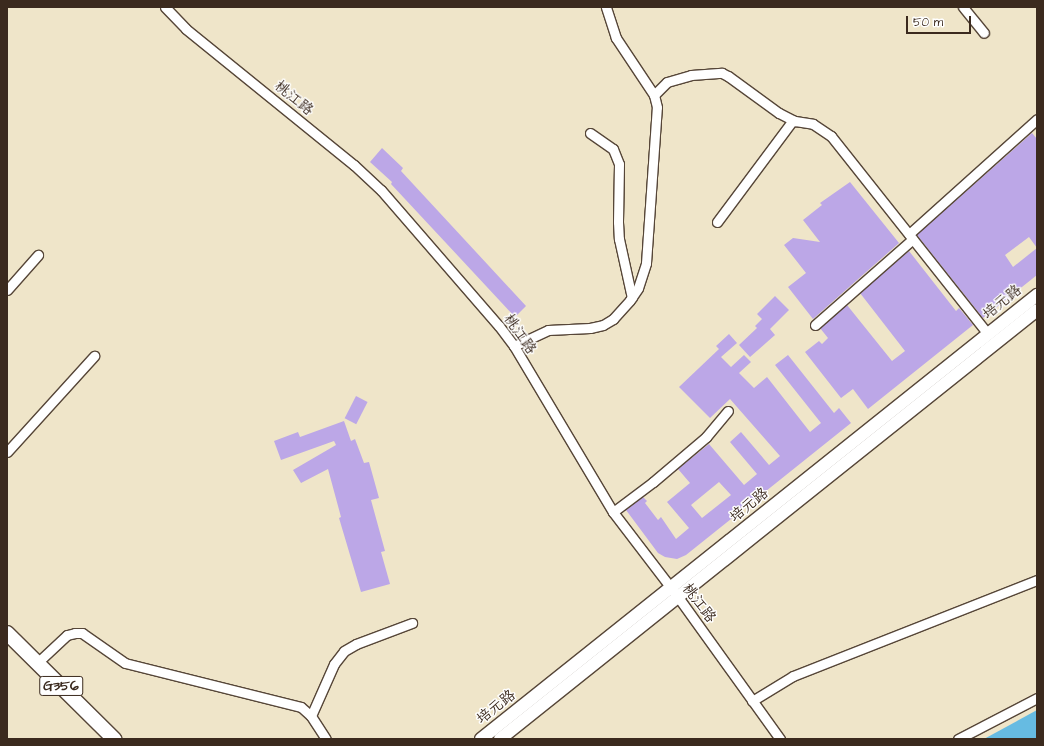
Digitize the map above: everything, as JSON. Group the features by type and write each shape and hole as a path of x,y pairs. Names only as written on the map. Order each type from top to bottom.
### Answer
{"highway":[{"name":"G356","path":"7,633 114,739"}],"main road":[{"name":"培元路","path":"500,739 674,593 1037,295"},
{"name":"培元路","path":"481,739 674,593 1037,310"}],"street":[{"name":"桃江路","path":"166,7 186,29 354,165 381,190 500,326 514,346 613,512 780,739"},
{"path":"514,346 548,330 590,328 613,319 632,298 638,288 646,263 657,107 654,95 616,38 606,7"},
{"path":"963,7 984,33"},
{"path":"654,95 667,82 691,75 722,73 770,108 793,120 813,124 831,136 988,334"},
{"path":"717,222 793,120"},
{"path":"815,325 1036,122"},
{"path":"590,133 613,150 619,164 619,233 632,298"},
{"path":"7,290 38,255"},
{"path":"7,452 94,356"},
{"path":"613,512 653,482 706,437 728,411"},
{"path":"752,701 800,673 1037,580"},
{"path":"311,716 334,664 344,651 356,644 412,623"},
{"path":"37,663 67,635 82,633 125,663 301,707 311,716 326,739"},
{"path":"958,739 1037,698"}],"water":[{"path":"1037,710 1037,739 984,739"}],"building":[{"path":"1032,133 1037,139 1037,248 1037,275 983,318 917,235","holes":["1029,237 1037,248 1013,267 1005,255"]},
{"path":"382,148 403,168 401,171 526,306 515,317 391,184 392,182 370,162"},
{"path":"850,182 899,243 813,319 788,287 806,273 784,245 793,238 820,242 803,220 822,205 820,203"},
{"path":"909,251 956,311 959,308 973,325 868,409 853,389 841,398 805,352 819,341 822,344 828,338 820,328 847,305 892,361 905,351 860,293"},
{"path":"775,296 789,310 770,329 775,335 750,357 739,345 757,328 755,326 762,319 757,314"},
{"path":"729,334 737,343 721,357 731,367 744,355 751,362 739,373 754,388 767,377 810,432 821,423 775,365 788,355 834,413 839,408 851,423 686,555 677,559 665,557 658,553 626,510 643,497 647,501 645,503 658,520 661,517 676,539 689,528 667,502 690,483 678,469 709,444 744,485 757,474 730,442 741,432 769,465 780,456 730,399 710,418 679,387 719,349 716,346","holes":["719,482 731,495 702,518 691,505"]},
{"path":"356,396 368,402 356,424 345,418"},
{"path":"344,421 351,441 355,439 364,463 369,462 379,498 371,500 385,551 381,552 390,584 361,592 339,518 341,517 328,469 301,483 293,470 336,445 334,441 281,460 274,441 298,432 300,437"}]}
